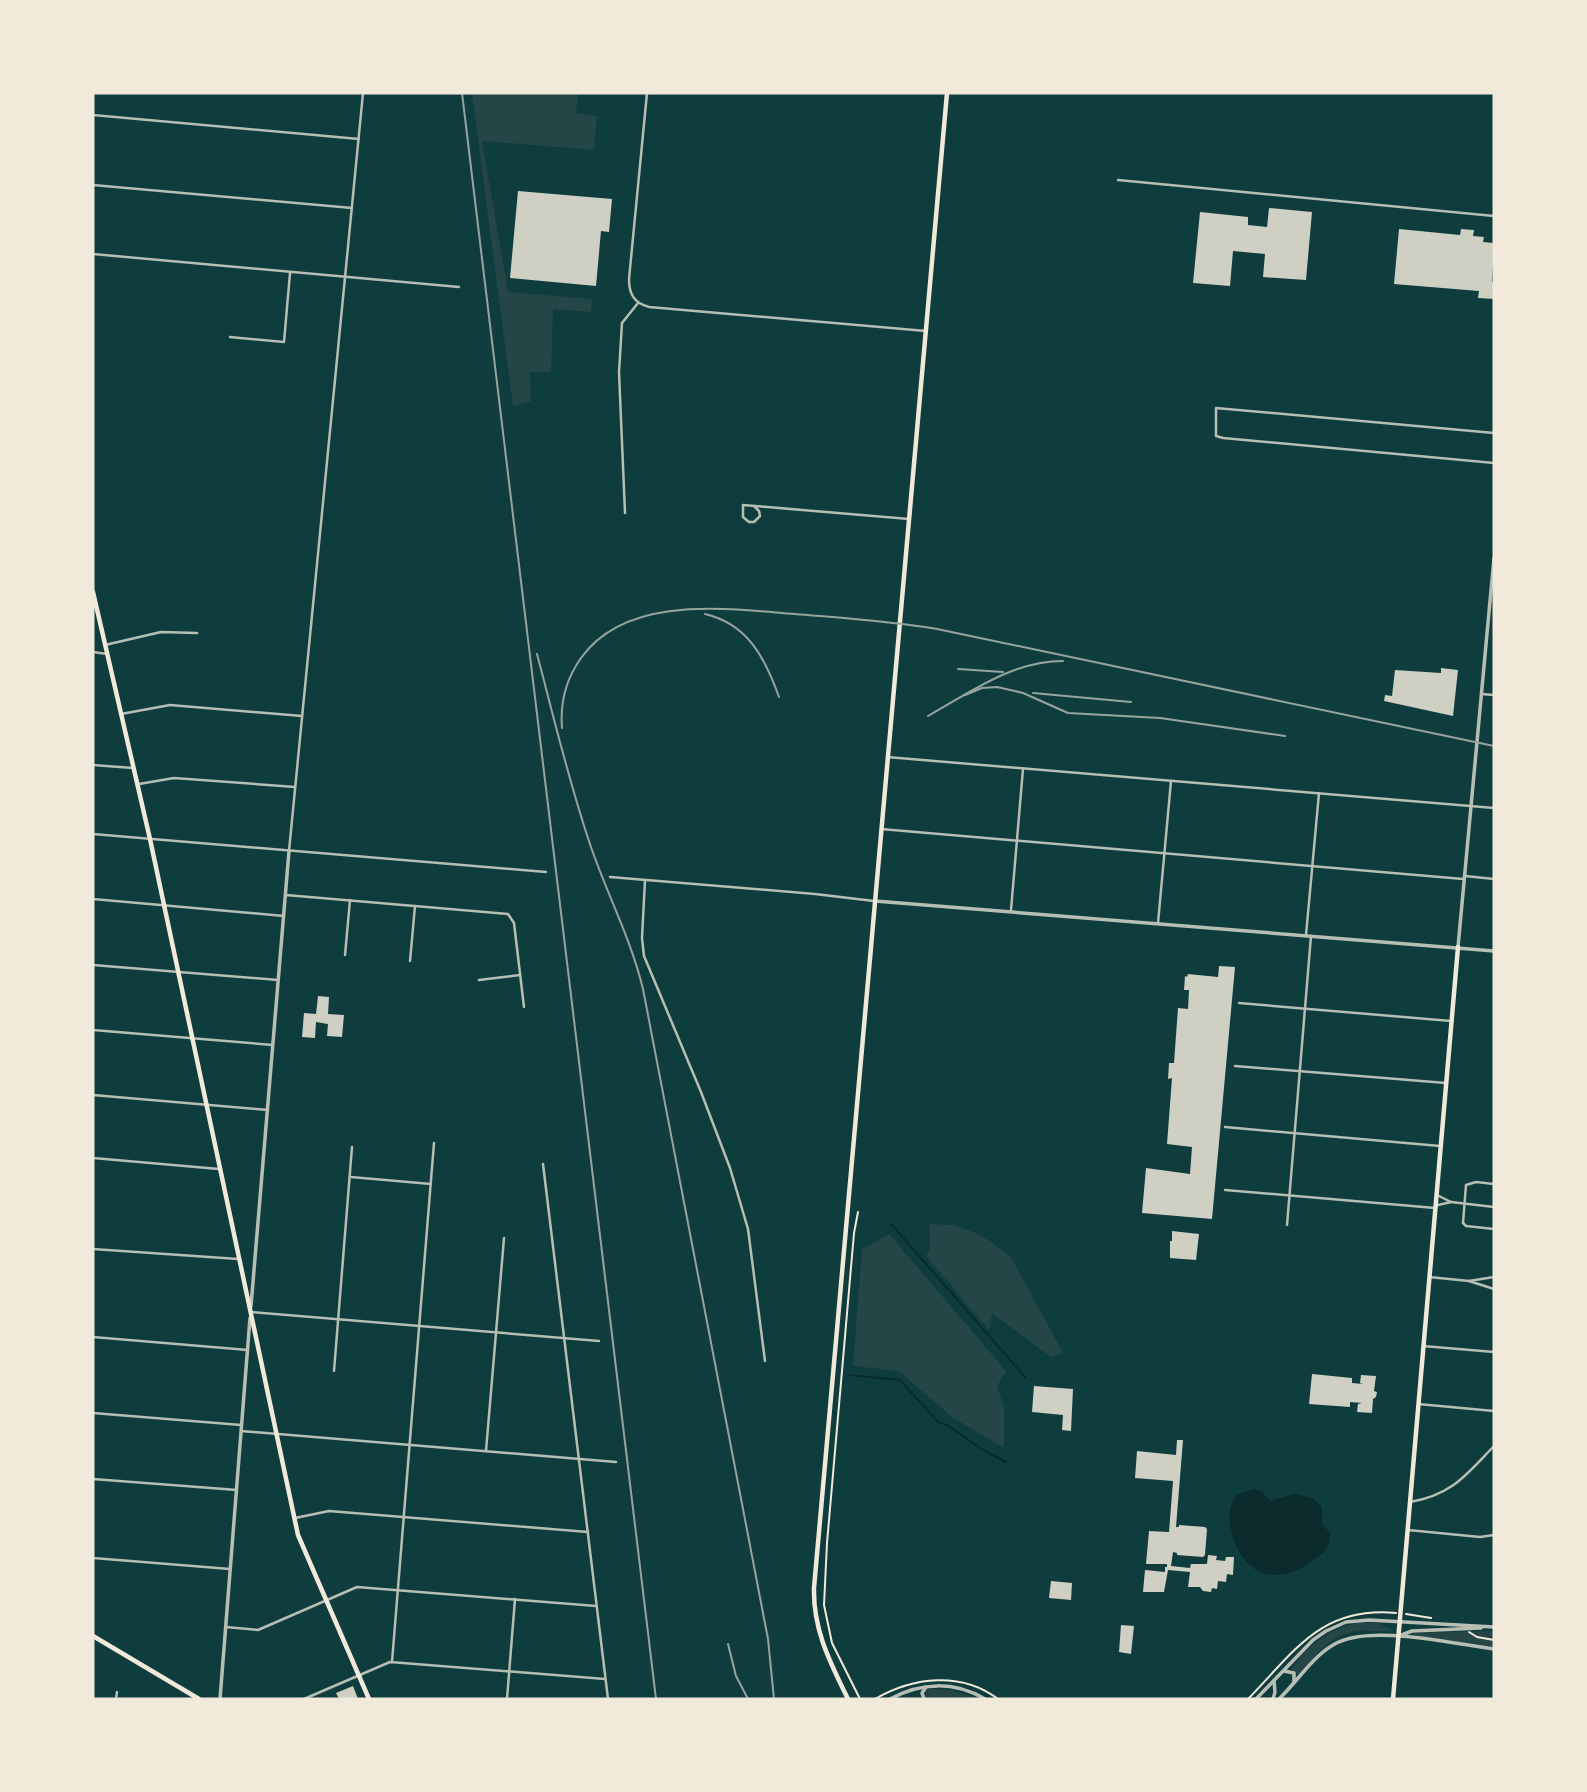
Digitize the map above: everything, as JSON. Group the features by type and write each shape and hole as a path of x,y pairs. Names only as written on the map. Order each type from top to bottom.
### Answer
{"main road":[{"path":"848,1699 820,1638 814,1588 947,93"},
{"path":"93,592 150,839 298,1535 369,1699"},
{"path":"1393,1699 1458,947"},
{"path":"93,1636 199,1699"}],"street":[{"path":"220,1699 289,850 363,93"},
{"path":"647,93 629,279 631,293 638,303 649,307 926,331"},
{"path":"93,116 359,139"},
{"path":"1118,180 1494,216"},
{"path":"93,185 352,208"},
{"path":"93,254 459,287"},
{"path":"230,337 284,342 290,273"},
{"path":"625,513 619,372 622,323 638,303"},
{"path":"1494,433 1216,408 1216,436 1223,438 1494,463"},
{"path":"754,506 760,516 754,522 747,522 743,515 743,505 909,519"},
{"path":"1458,947 1494,560"},
{"path":"104,645 161,632 197,634"},
{"path":"93,652 107,654"},
{"path":"1481,694 1494,695"},
{"path":"120,714 177,705 302,716"},
{"path":"887,757 1494,808"},
{"path":"93,765 133,768"},
{"path":"1011,910 1023,769"},
{"path":"137,784 174,778 295,787"},
{"path":"1158,923 1171,781"},
{"path":"1306,935 1319,793"},
{"path":"880,829 1494,879"},
{"path":"93,835 546,872"},
{"path":"610,877 1494,951"},
{"path":"645,880 642,938 644,956 701,1092 737,1192 751,1242 765,1361"},
{"path":"286,895 505,913 514,923 524,1007"},
{"path":"93,899 284,916"},
{"path":"345,956 350,900"},
{"path":"411,961 415,906"},
{"path":"1287,1225 1311,936"},
{"path":"93,965 278,980"},
{"path":"479,980 520,975"},
{"path":"1239,1003 1451,1021"},
{"path":"93,1030 273,1045"},
{"path":"1235,1066 1446,1083"},
{"path":"93,1096 268,1110"},
{"path":"1225,1127 1440,1146"},
{"path":"392,1662 434,1143"},
{"path":"334,1371 352,1147"},
{"path":"93,1158 219,1169"},
{"path":"543,1164 608,1699"},
{"path":"350,1177 431,1184"},
{"path":"1494,1184 1468,1183 1463,1204 1463,1225 1494,1230"},
{"path":"1225,1191 1435,1206 1451,1202"},
{"path":"1436,1194 1451,1202 1494,1207"},
{"path":"486,1451 503,1238"},
{"path":"93,1248 238,1259"},
{"path":"1429,1277 1469,1281 1494,1290"},
{"path":"1469,1281 1494,1277"},
{"path":"251,1312 599,1341"},
{"path":"93,1337 247,1350"},
{"path":"1423,1346 1494,1352"},
{"path":"1418,1404 1494,1411"},
{"path":"93,1413 276,1434 616,1462"},
{"path":"1410,1502 1425,1500 1447,1491 1494,1446"},
{"path":"93,1479 237,1490"},
{"path":"294,1518 328,1511 588,1532"},
{"path":"1408,1530 1480,1537 1494,1535"},
{"path":"93,1558 230,1569"},
{"path":"226,1627 258,1630 357,1587 596,1606"},
{"path":"507,1699 515,1599"},
{"path":"1256,1699 1318,1637 1335,1626 1363,1620 1494,1627"},
{"path":"1398,1637 1409,1631 1494,1627"},
{"path":"1279,1699 1323,1652 1341,1640 1368,1634 1494,1650"},
{"path":"304,1699 392,1662 605,1679"},
{"path":"1284,1671 1294,1673 1294,1684"},
{"path":"1273,1699 1274,1681"},
{"path":"923,1699 922,1693 928,1686"},
{"path":"890,1699 909,1690 928,1686 960,1688 985,1699"},
{"path":"116,1699 117,1692"}],"path":[{"path":"858,1212 854,1233 824,1605 832,1643 860,1699"}],"shaded area":[{"path":"472,93 578,93 576,113 597,116 594,150 482,141 508,292 592,299 591,312 553,309 551,372 530,372 531,401 513,406"},
{"path":"930,1224 953,1225 973,1232 1011,1257 1063,1353 1051,1357 992,1313 989,1330 926,1256 930,1249"},
{"path":"889,1234 1006,1371 997,1386 1004,1408 1004,1448 952,1417 899,1371 853,1366 862,1249"},
{"path":"1254,1489 1262,1492 1270,1501 1294,1494 1313,1498 1322,1507 1322,1524 1330,1533 1324,1552 1303,1567 1277,1575 1263,1573 1245,1560 1230,1527 1230,1515 1237,1495"},
{"path":"1357,1623 1379,1623 1392,1631 1347,1633 1324,1647 1299,1675 1291,1669 1320,1640 1337,1629"},
{"path":"1494,1631 1494,1647 1421,1638 1411,1633"},
{"path":"928,1689 952,1690 979,1699 928,1699 924,1696"}],"building":[{"path":"518,191 612,199 609,232 601,231 596,286 510,278"},
{"path":"1269,208 1312,212 1306,280 1263,277 1265,254 1233,251 1230,286 1193,283 1200,212 1248,217 1248,225 1267,227"},
{"path":"1399,229 1460,235 1461,229 1474,230 1473,236 1484,237 1483,242 1494,243 1494,299 1478,298 1479,291 1394,284"},
{"path":"1441,668 1458,670 1453,716 1384,701 1385,695 1392,696 1395,670 1441,673"},
{"path":"1219,966 1235,967 1212,1219 1142,1213 1146,1168 1190,1174 1192,1147 1167,1144 1172,1078 1168,1079 1169,1063 1174,1063 1178,1008 1188,1009 1189,990 1184,990 1185,976 1218,977"},
{"path":"318,996 329,997 328,1014 344,1015 342,1037 327,1036 328,1024 316,1022 315,1038 302,1037 304,1013 316,1014"},
{"path":"1172,1231 1199,1234 1196,1260 1170,1258"},
{"path":"1312,1374 1352,1378 1352,1383 1363,1384 1360,1383 1361,1375 1376,1376 1374,1391 1377,1392 1373,1399 1372,1413 1357,1412 1358,1404 1362,1403 1350,1402 1350,1407 1309,1404"},
{"path":"1034,1386 1073,1389 1071,1431 1062,1430 1063,1415 1032,1412"},
{"path":"1177,1440 1183,1440 1176,1527 1179,1525 1207,1529 1205,1555 1177,1555 1173,1552 1171,1566 1190,1568 1191,1564 1207,1564 1208,1555 1225,1561 1226,1557 1234,1557 1233,1575 1227,1574 1226,1582 1218,1581 1217,1589 1212,1588 1211,1592 1203,1591 1200,1587 1188,1587 1190,1572 1168,1570 1164,1592 1143,1592 1145,1570 1165,1572 1167,1567 1167,1564 1146,1564 1149,1531 1169,1532 1173,1481 1135,1478 1137,1451 1176,1455"},
{"path":"1051,1581 1072,1583 1071,1600 1049,1598"},
{"path":"1121,1625 1134,1626 1131,1654 1119,1652"},
{"path":"353,1686 358,1699 339,1699 336,1693"}],"waterway":[{"path":"891,1224 1025,1377"},
{"path":"849,1375 900,1380 938,1422 1006,1462"}],"railway":[{"path":"462,93 656,1699"},
{"path":"562,728 563,700 571,674 581,658 601,638 624,623 651,615 710,609 848,618 937,629 1494,746"},
{"path":"705,614 720,619 744,634 761,656 779,697"},
{"path":"537,654 583,823 632,952 643,989 768,1639 774,1699"},
{"path":"928,716 1009,672 1044,662 1063,661"},
{"path":"958,669 1003,672"},
{"path":"965,695 982,688 997,687 1023,693 1068,713 1160,718 1285,736"},
{"path":"1033,693 1131,702"},
{"path":"728,1644 736,1676 748,1699"}]}
